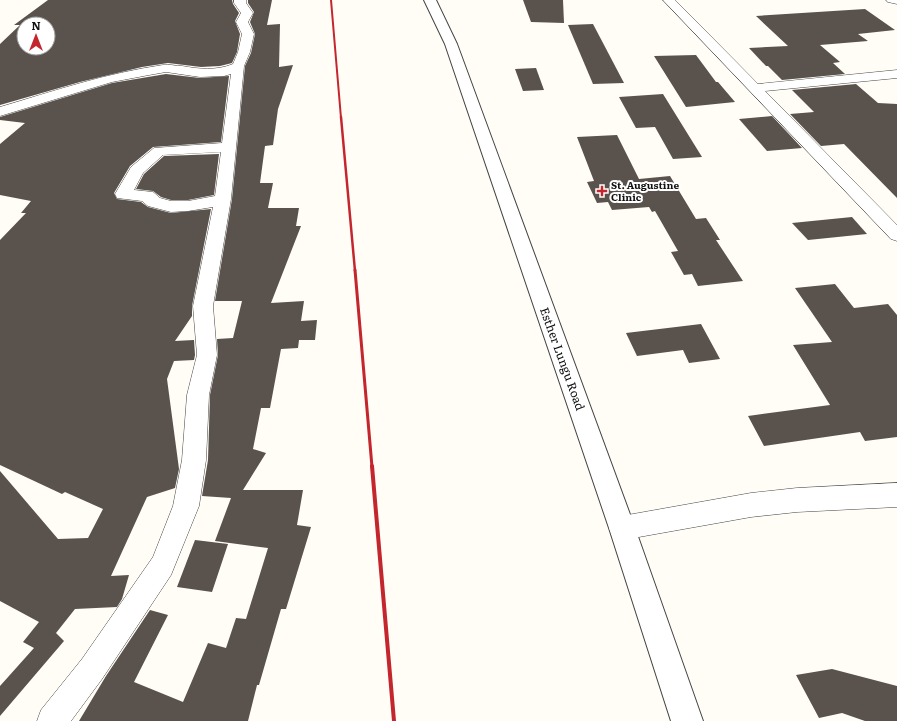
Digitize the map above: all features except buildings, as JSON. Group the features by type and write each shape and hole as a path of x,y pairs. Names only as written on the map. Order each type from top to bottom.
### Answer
{"street":[{"path":"52,721 92,669 162,566 186,506 194,460 198,395 207,355 203,306 223,199 238,66 244,52 248,34 242,22 247,13 240,3 240,0"},
{"name":"Esther Lungu Road","path":"430,0 451,44 622,528 687,721"},
{"path":"669,0 897,235"},
{"path":"892,0 897,1"},
{"path":"0,112 108,78 166,68 200,73 224,72 238,66"},
{"path":"756,88 897,74"},
{"path":"223,199 200,204 172,207 153,202 147,196 123,194 137,170 159,151 230,147"},
{"path":"622,528 751,505 797,500 897,495"}],"railway":[{"path":"331,0 341,118"},
{"path":"341,117 355,271"},
{"path":"355,270 372,467"},
{"path":"372,466 394,721"}],"place":[{"name":"St. Augustine Clinic","path":"602,191"}]}
